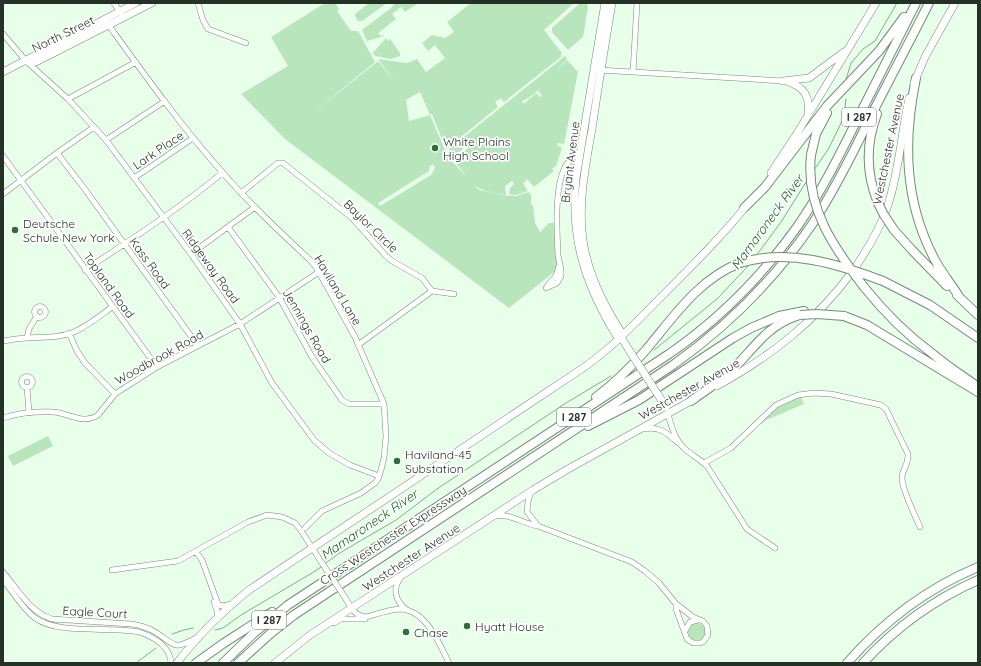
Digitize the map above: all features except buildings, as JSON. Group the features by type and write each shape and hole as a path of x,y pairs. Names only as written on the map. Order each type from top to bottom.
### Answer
{"highway":[{"path":"915,3 885,45 840,95 826,114 816,134 811,155 810,183 817,212 839,252 864,288 884,311 916,340 940,360 978,386"},
{"name":"Cross Westchester Expressway","path":"223,663 264,624 288,605 656,363 687,341 727,308 768,264 796,228 823,185 915,3"},
{"name":"Cross Westchester Expressway","path":"240,663 270,633 300,611 691,352 725,324 763,286 797,246 826,203 929,3"},
{"path":"895,70 874,122 870,144 870,173 874,192 878,203 894,230 978,316"},
{"path":"744,208 765,187 827,106 858,75"},
{"path":"916,78 909,115 907,144 908,168 913,197 919,221 929,248 960,298"},
{"path":"551,432 604,391 623,374 644,352 681,308 701,288 721,272 740,263 765,257 789,257 808,260 841,267 883,281 930,305 978,338"},
{"path":"555,443 639,400 733,338 751,328 779,316 802,313 844,316 867,325 978,392"},
{"path":"691,401 731,371 770,330 785,320 802,313"},
{"path":"847,663 869,640 904,610 942,585 978,566"},
{"path":"863,663 912,619 943,598 978,580"},
{"path":"196,663 254,623 319,585"}],"main road":[{"name":"North Street","path":"122,14 136,3"},
{"name":"North Street","path":"3,72 122,14 152,3"},
{"name":"Bryant Avenue","path":"605,3 582,194 581,223 584,246 592,277 603,303 621,332 621,338"},
{"name":"Bryant Avenue","path":"612,3 576,178 576,229 585,272 600,308 616,335 621,338 667,410"},
{"path":"177,663 198,637 218,616 261,582 590,364 621,338 704,254 744,208 772,172 808,116 876,3"},
{"name":"Westchester Avenue","path":"275,663 310,635 533,490 637,431 667,410 691,401 751,367 788,340 821,309 855,268 875,236 887,208 893,186 908,103 916,78 925,57 955,3"},
{"path":"784,81 811,77 839,57 851,45"},
{"path":"784,81 798,86 805,93 808,102 808,116"},
{"path":"617,326 625,327 633,325"}],"street":[{"path":"114,3 122,14"},
{"path":"198,3 203,20 208,29 246,43"},
{"path":"633,72 637,3"},
{"name":"Haviland Lane","path":"106,22 165,101 222,173 309,259 319,272 358,345 384,404 386,436 384,458 379,476"},
{"name":"Ridgeway Road","path":"3,34 26,61 68,100 106,140 191,254 240,324 272,383 314,440 329,453 350,465 379,476"},
{"path":"68,100 136,62"},
{"path":"598,70 784,81"},
{"path":"106,140 165,101"},
{"path":"3,194 56,153 94,127"},
{"name":"Lark Place","path":"134,178 194,138"},
{"path":"559,264 557,221 559,184 567,164 576,157 581,150"},
{"name":"Kass Road","path":"56,153 84,188 198,346"},
{"name":"Topland Road","path":"3,156 157,367"},
{"name":"Baylor Circle","path":"242,194 278,163 283,163 352,218 386,256 422,278 432,291"},
{"path":"564,171 569,167 574,167 576,178"},
{"path":"85,270 163,217 222,173"},
{"path":"191,254 255,207"},
{"name":"Jennings Road","path":"228,227 280,299 312,357 342,400 349,404 384,404"},
{"name":"Woodbrook Road","path":"3,418 29,413 53,412 64,413 82,420 98,415 115,394 157,367 240,324 319,272"},
{"path":"358,345 432,291 454,294"},
{"path":"3,341 51,337 77,331 112,307"},
{"path":"27,338 29,329 36,316"},
{"path":"69,333 77,351 85,363 115,394"},
{"path":"27,387 29,413"},
{"path":"704,463 731,448 776,405 798,395 814,393 831,394 881,405 886,409 908,454 908,460 902,479 903,488 920,527"},
{"name":"Bryant Avenue","path":"667,410 672,428 683,447 704,463 747,529 775,548"},
{"path":"637,431 650,428 662,429 683,447"},
{"path":"305,528 322,511 361,492 375,483 379,476"},
{"path":"533,490 529,496 527,512 538,526"},
{"path":"112,570 178,561 248,522 267,515 282,517 295,523 355,613 361,617 366,617 393,610 408,610"},
{"path":"492,517 501,515 509,516 632,562 653,577 676,604 706,624 708,635 705,641 700,644 693,643 687,639 676,609 676,604"},
{"path":"196,552 202,560 218,604 222,606 232,604"},
{"path":"196,552 218,610 218,616"},
{"name":"Eagle Court","path":"3,572 34,609 41,615 52,619 142,626 157,634 170,644 176,645 188,642 198,637"},
{"path":"403,575 398,581 396,593 398,602 426,623 436,637 449,663"},
{"name":"Eagle Court","path":"3,580 29,612 46,624 60,627 139,632 149,636 163,645 169,651 171,663"},
{"path":"310,635 321,631 341,619 365,619 377,614"},
{"path":"685,631 690,622 699,620"}],"green space":[{"name":"White Plains High School","path":"325,3 335,3 339,9 337,11 351,31 358,31 375,62 308,117 378,61 395,82 378,59 407,63 417,59 426,72 445,58 435,45 428,51 422,43 432,35 445,38 454,32 447,22 471,3 574,3 544,30 562,53 561,57 504,102 501,98 495,102 498,107 446,149 432,114 430,115 448,157 479,190 508,196 516,196 529,192 531,194 531,205 533,205 535,223 540,232 549,223 555,223 557,265 554,272 509,308 285,139 241,94 288,66 271,37","holes":["420,92 430,115 409,121 406,100","433,164 435,168 431,175 380,206 378,203 429,171 430,166"]},
{"path":"369,3 387,3 362,21 358,21 355,14"},
{"path":"395,3 418,3 405,12 401,7 392,14 396,19 378,33 381,36 384,36 367,41 362,30 391,8"},
{"path":"580,3 587,3 588,7 583,37 567,49 552,32 552,28"},
{"path":"386,38 388,41 390,39 400,53 400,56 391,59 375,56 373,53"},
{"path":"565,56 567,59 553,75 567,60 578,72 564,144 558,143 557,145 562,148 556,166 552,169 554,171 534,187 526,178 527,180 523,183 528,191 516,195 509,194 510,188 514,184 512,181 505,186 506,195 487,191 476,186 456,163 463,157 461,154 474,143 472,141 473,140 459,152 458,158 455,161 449,152 449,149","holes":["544,85 538,91 542,96 540,97 536,93 524,104 522,101 534,94"]},
{"path":"801,397 804,404 764,421 761,425 760,423 779,407"},
{"path":"48,436 53,446 13,466 8,456"},
{"path":"697,623 703,626 706,632 703,638 697,641 691,638 688,632 691,626"}],"waterway":[{"name":"Mamaroneck River","path":"846,80 851,63 863,49 875,41 897,3"},
{"name":"Mamaroneck River","path":"814,170 829,148 844,117 846,99"},
{"name":"Mamaroneck River","path":"756,256 781,222 808,179"},
{"name":"Mamaroneck River","path":"654,350 717,299 749,265"},
{"name":"Mamaroneck River","path":"326,563 338,554 396,520 437,489 566,403 611,376"},
{"name":"Mamaroneck River","path":"215,630 223,628 241,615 321,567"},
{"name":"Mamaroneck River","path":"172,634 193,628"},
{"name":"Mamaroneck River","path":"136,663 156,648"}],"place":[{"name":"White Plains High School","path":"435,148"},
{"name":"Deutsche Schule New York","path":"15,230"},
{"name":"Haviland-45 Substation","path":"397,461"},
{"name":"Hyatt House","path":"467,626"},
{"name":"Chase","path":"406,632"}]}
